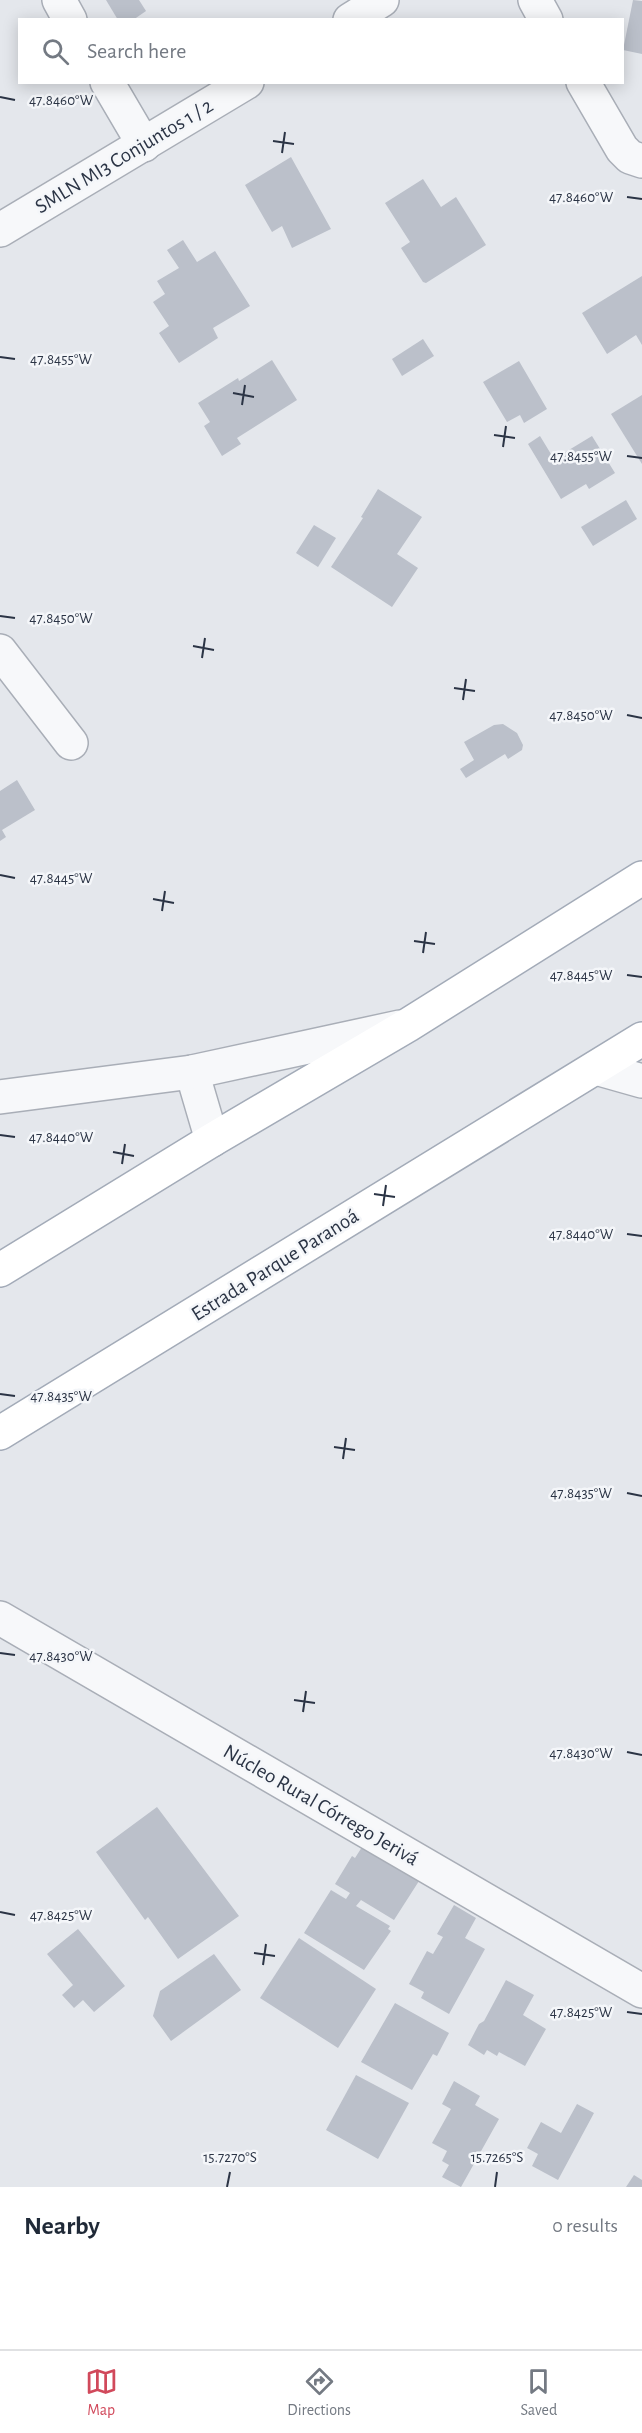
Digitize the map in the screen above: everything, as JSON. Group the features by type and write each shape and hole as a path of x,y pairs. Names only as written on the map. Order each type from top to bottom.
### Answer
{"main road":[{"path":"0,1270 212,1140 408,1025 642,878"},
{"name":"Estrada Parque Paranoá","path":"0,1433 642,1039"}],"street":[{"path":"59,0 69,18"},
{"path":"353,18 382,0"},
{"path":"535,0 545,18"},
{"path":"108,84 144,146"},
{"name":"SMLN MI3 Conjuntos 1 / 2","path":"0,230 144,146 244,84"},
{"path":"584,84 622,149 630,157 642,161"},
{"path":"0,651 70,743"},
{"path":"0,1097 192,1072 408,1025"},
{"path":"596,1068 642,1081"},
{"path":"192,1072 212,1140"},
{"name":"Núcleo Rural Córrego Jerivá","path":"0,1618 642,1991"}],"building":[{"path":"106,0 139,0 146,11 136,18 117,18"},
{"path":"633,0 642,1 642,54 624,50"},
{"path":"291,157 331,229 292,248 282,226 272,232 245,185"},
{"path":"423,179 441,207 456,197 486,245 426,283 423,282 401,248 410,242 385,203"},
{"path":"183,240 197,262 215,251 250,306 213,328 218,338 179,363 159,333 169,326 153,302 165,294 157,281 179,268 167,250"},
{"path":"642,276 642,345 636,335 607,354 582,313"},
{"path":"423,339 434,356 402,376 392,359"},
{"path":"272,360 297,400 237,438 241,444 222,456 204,426 210,422 198,403"},
{"path":"519,361 547,409 524,423 520,415 507,422 483,382"},
{"path":"642,395 642,464 611,414"},
{"path":"540,436 554,459 592,436 615,473 589,489 586,484 561,499 528,444"},
{"path":"378,489 422,517 397,554 418,568 392,607 331,567 363,518 361,517"},
{"path":"626,500 637,519 593,546 581,527"},
{"path":"314,525 336,538 318,567 296,553"},
{"path":"503,724 517,733 523,745 522,750 508,759 505,754 466,778 460,769 474,760 464,742 494,725"},
{"path":"17,780 35,810 2,830 6,837 0,841 0,791"},
{"path":"157,1807 239,1916 178,1959 148,1917 145,1920 96,1852"},
{"path":"362,1847 419,1881 394,1920 361,1900 356,1906 390,1926 388,1929 391,1931 364,1970 304,1933 331,1890 346,1899 350,1893 335,1884 352,1856 355,1858"},
{"path":"454,1905 476,1918 465,1938 485,1949 449,2014 421,1998 424,1992 409,1984 427,1951 433,1954 443,1937 437,1934"},
{"path":"78,1929 125,1986 94,2012 83,2000 74,2008 62,1995 73,1985 47,1954"},
{"path":"299,1938 376,1989 338,2048 260,1998"},
{"path":"214,1954 241,1990 171,2041 153,2016 160,1991"},
{"path":"506,1980 534,1995 523,2015 546,2029 525,2066 499,2052 497,2056 487,2050 484,2055 468,2045"},
{"path":"395,2003 449,2033 437,2056 433,2054 412,2090 361,2062"},
{"path":"356,2075 409,2103 378,2159 326,2130"},
{"path":"454,2081 480,2096 475,2105 499,2119 461,2187 442,2177 449,2165 442,2161 447,2151 432,2143 451,2109 442,2104"},
{"path":"577,2104 594,2113 558,2180 532,2166 538,2154 527,2148 541,2122 561,2133"},
{"path":"634,2175 642,2180 642,2187 626,2187"}]}
